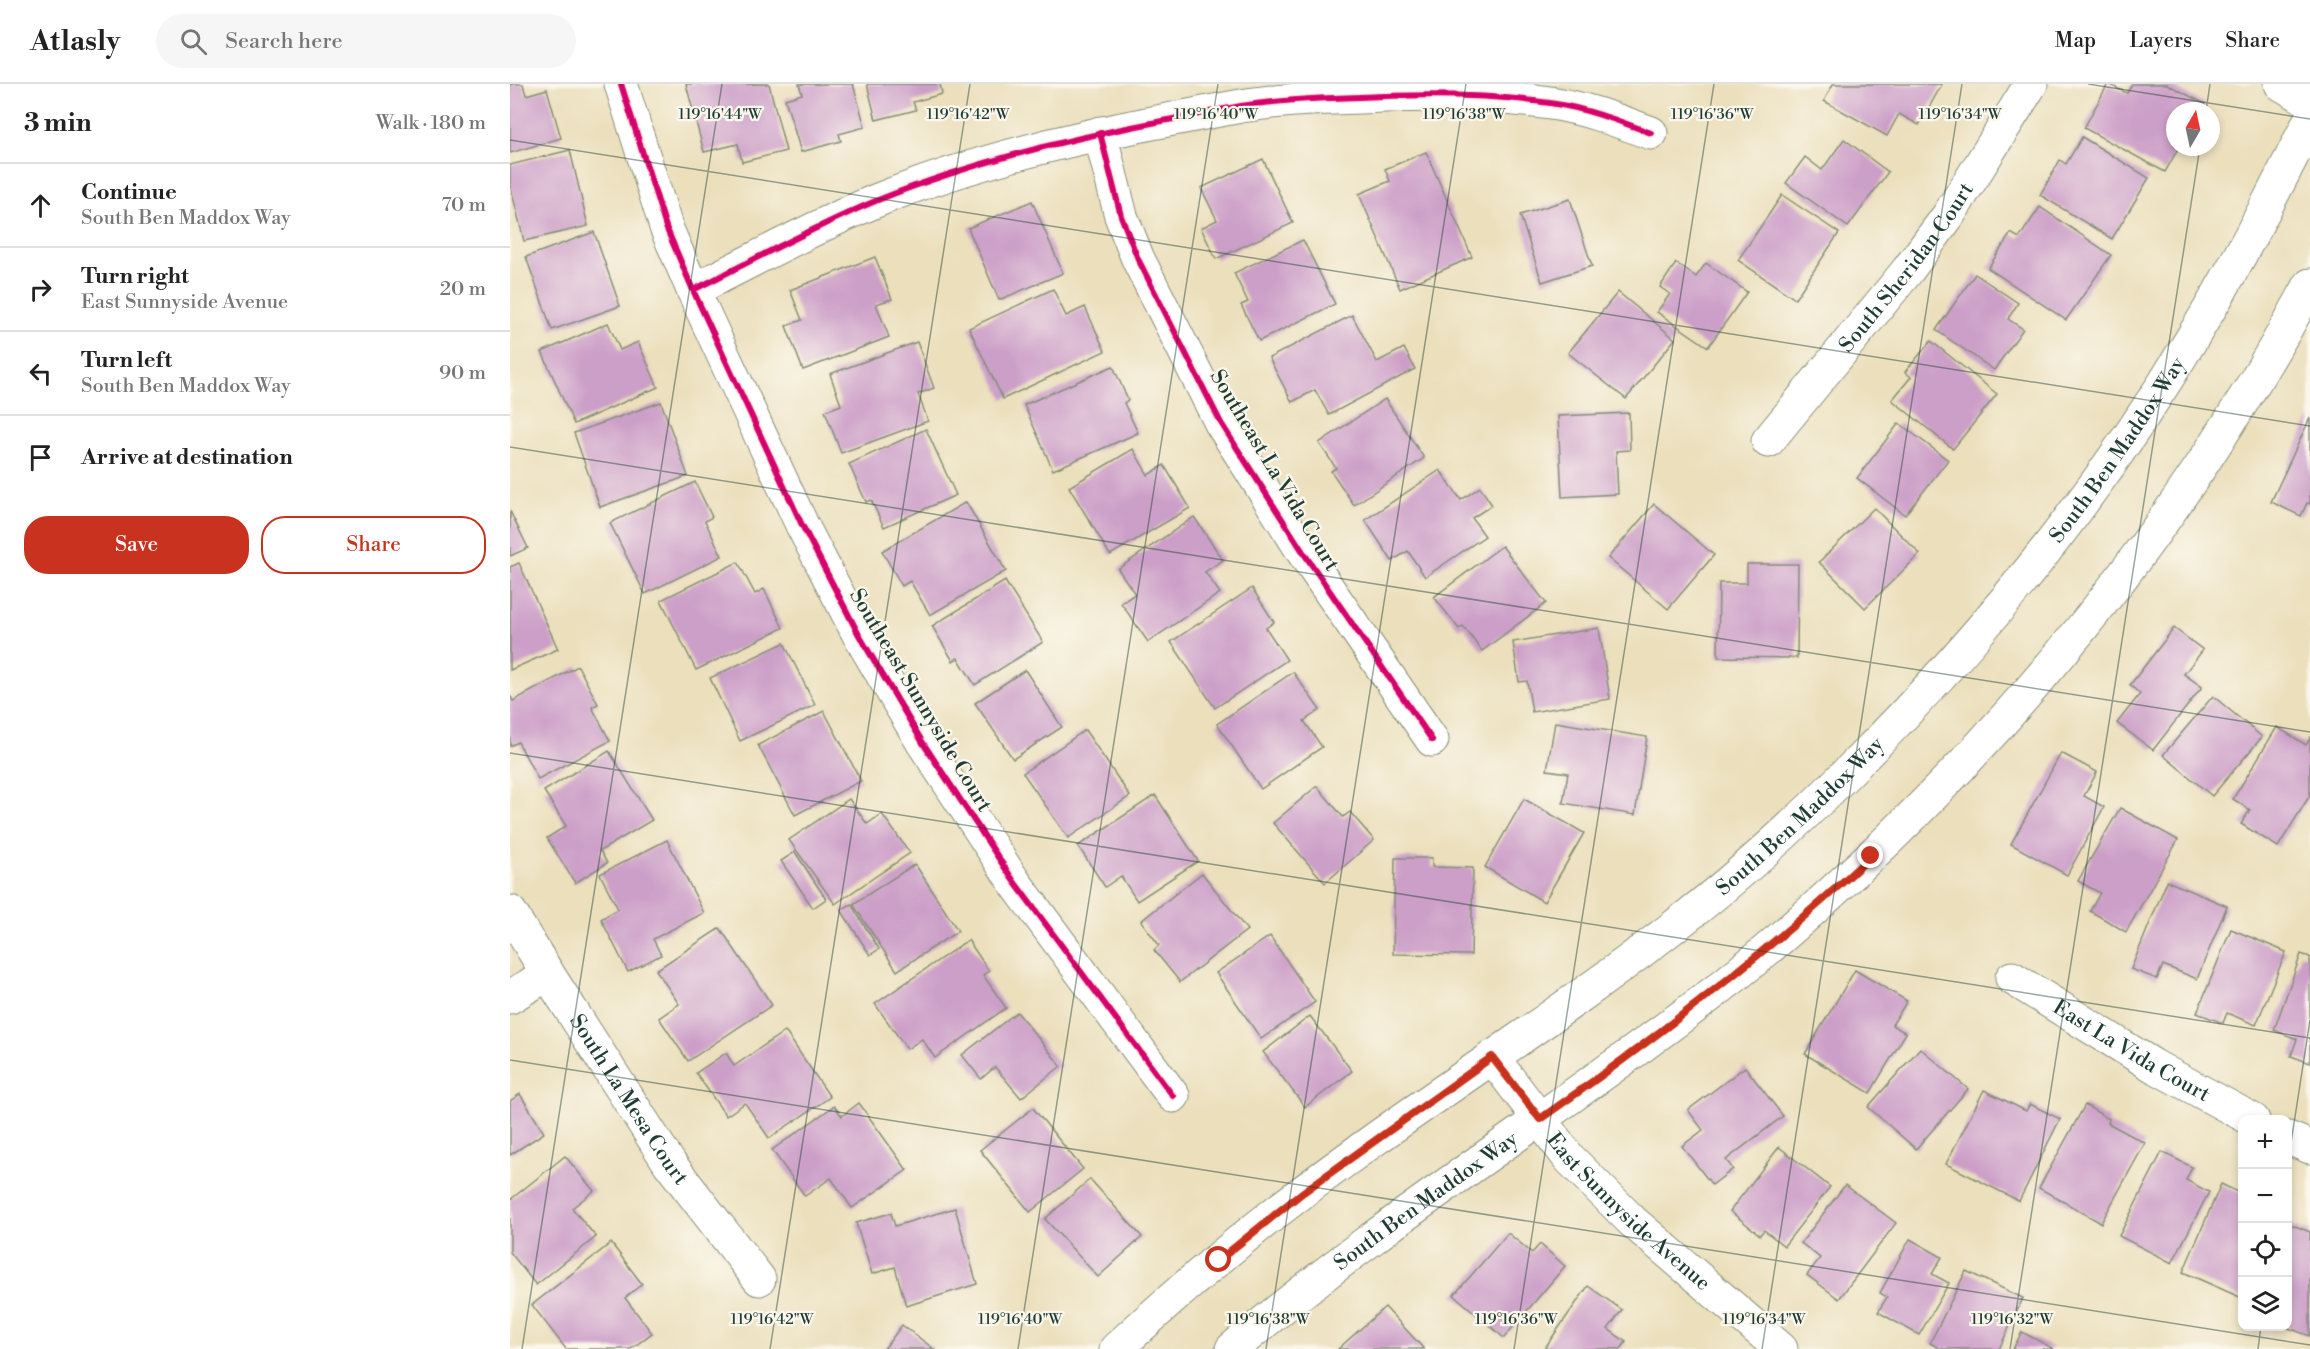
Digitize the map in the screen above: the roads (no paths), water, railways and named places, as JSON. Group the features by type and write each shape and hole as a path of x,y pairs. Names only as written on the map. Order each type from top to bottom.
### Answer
{"street":[{"name":"Southeast Sunnyside Court","path":"621,84 666,227 693,290 802,525 876,665 923,743 1013,880 1173,1096"},
{"name":"South Sheridan Court","path":"1768,441 1948,216 2031,84"},
{"path":"2281,84 2310,101"},
{"path":"693,290 875,201 925,182 992,161 1100,133 1243,106 1323,98 1411,94 1484,96 1552,103 1611,118 1651,132"},
{"name":"South Ben Maddox Way","path":"1116,1349 1274,1214 1671,929 1755,860 1853,767 1959,657 2065,527 2149,408 2228,278 2310,120"},
{"name":"Southeast La Vida Court","path":"1100,133 1121,216 1138,259 1221,423 1305,555 1432,740"},
{"name":"South Ben Maddox Way","path":"1232,1349 1368,1240 1720,988 1790,930 1871,856 1976,752 2074,638 2140,555 2228,427 2271,358 2310,285"},
{"name":"South La Mesa Court","path":"510,912 670,1164 759,1279"},
{"path":"510,997 548,974"},
{"name":"East La Vida Court","path":"2012,978 2154,1066 2246,1115"},
{"name":"East Sunnyside Avenue","path":"1492,1057 1569,1158 1632,1221 1781,1349"},
{"path":"2292,1140 2310,1148"}]}
